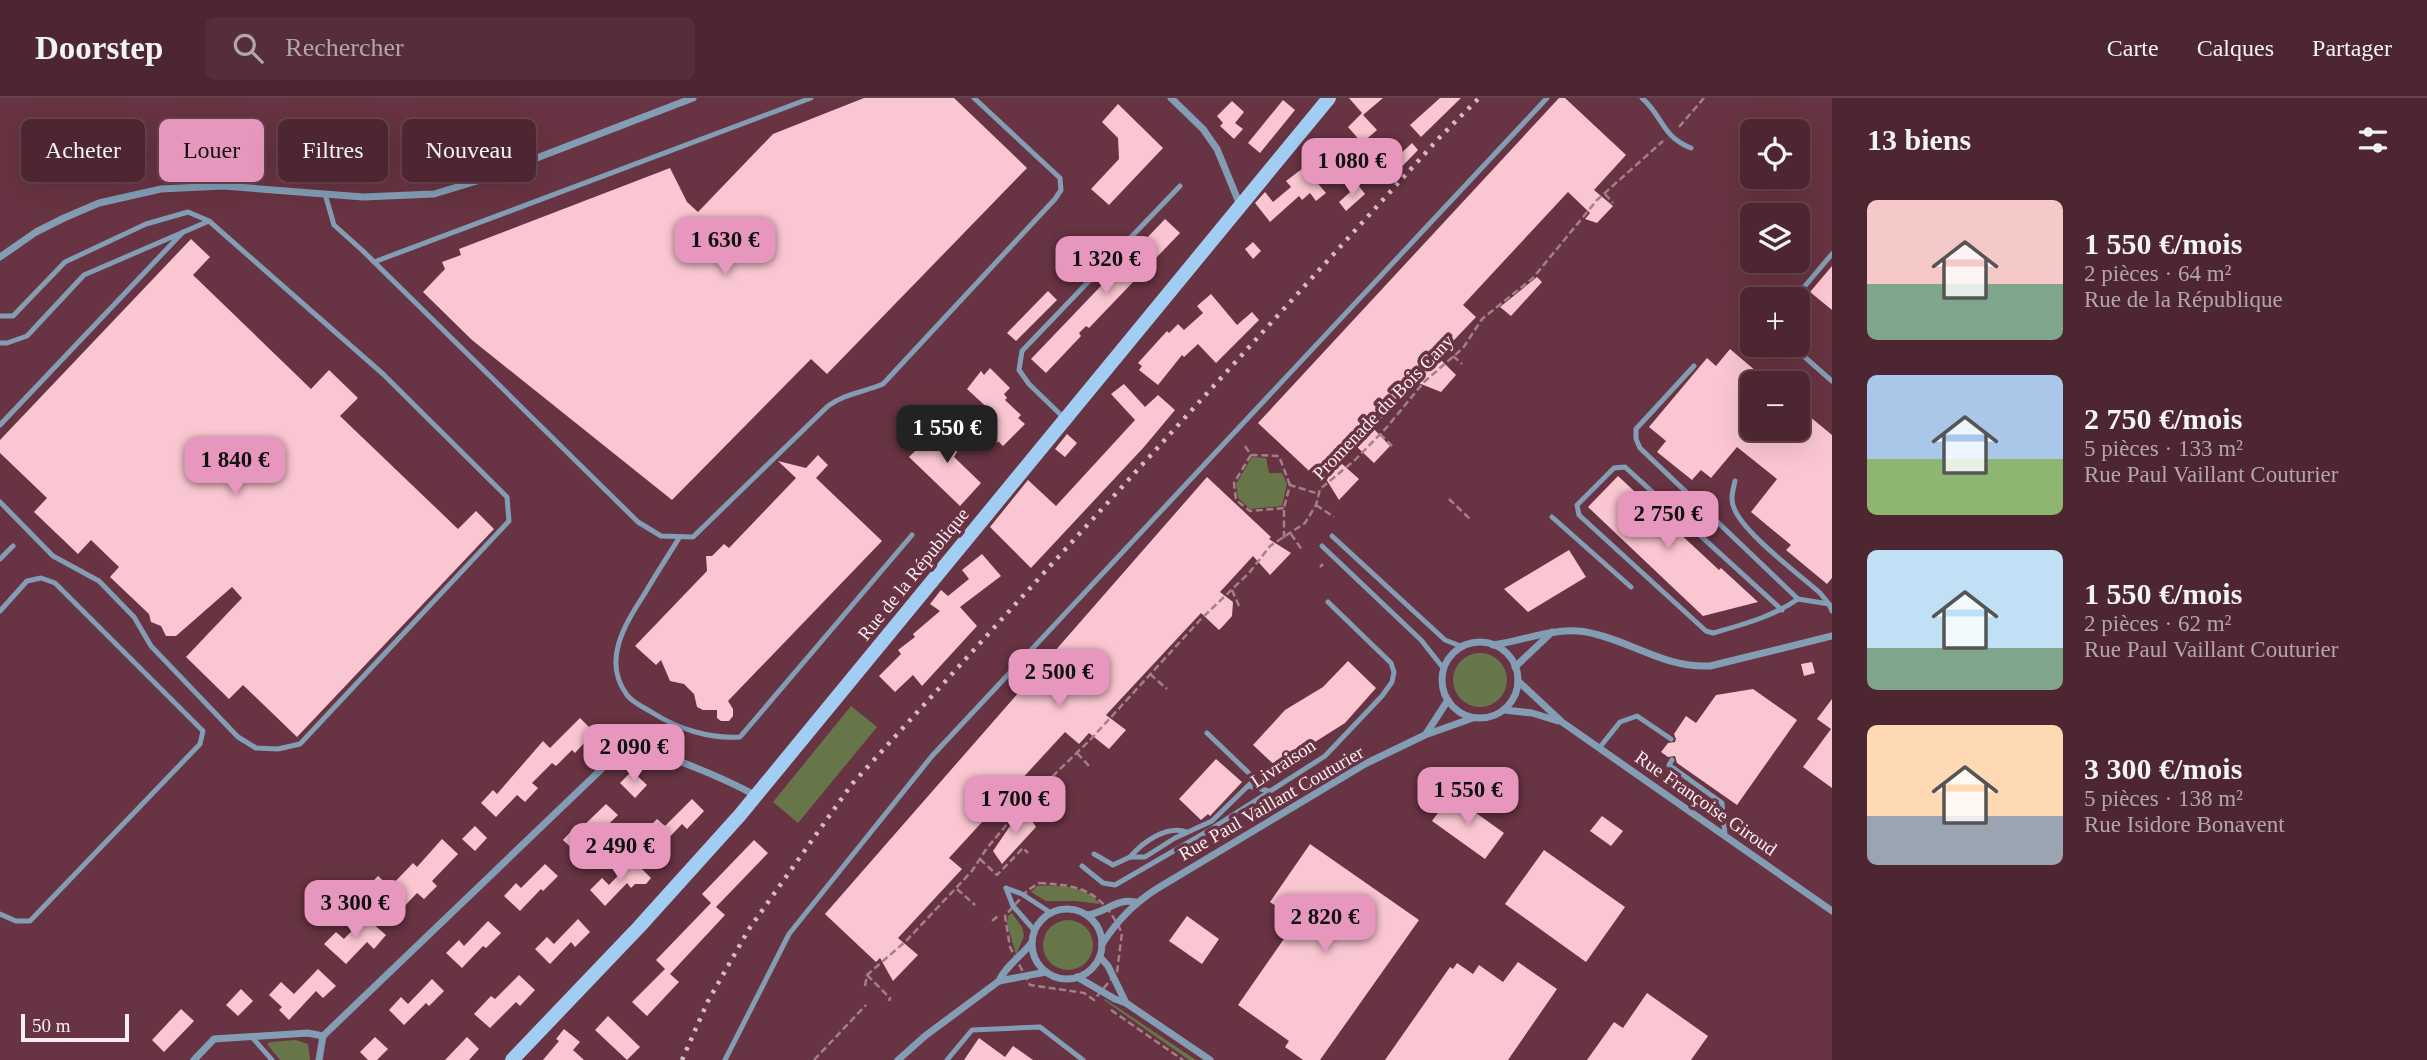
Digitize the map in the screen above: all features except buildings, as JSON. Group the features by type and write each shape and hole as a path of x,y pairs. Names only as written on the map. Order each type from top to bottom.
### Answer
{"street":[{"path":"0,257 36,232 99,203 171,188 223,186 363,197 434,194 477,181 693,98"},
{"path":"1171,98 1203,129 1217,149 1240,205"},
{"name":"Rue de la République","path":"512,1060 639,927 757,796 1322,101"},
{"path":"1493,645 1503,650 1515,667 1518,681 1514,697 1504,710 1494,715 1473,718 1459,712 1448,700 1442,685 1444,669 1451,656 1473,643 1493,645 1553,631 1576,630 1596,634 1677,664 1694,667 1710,666 1832,636"},
{"path":"1515,667 1553,631"},
{"name":"Rue Françoise Giroud","path":"1518,681 1562,722 1832,911"},
{"path":"1425,735 1448,700"},
{"name":"Rue Françoise Giroud","path":"1504,710 1532,713 1562,722"},
{"name":"Rue Paul Vaillant Couturier","path":"1102,943 1116,922 1135,902 1365,764 1425,735 1473,718"},
{"path":"318,1060 323,1036 611,760 624,752 647,751 733,782 757,796"},
{"name":"Rue Paul Vaillant Couturier","path":"1087,915 1100,914 1106,908 1125,900 1135,902"},
{"path":"898,1060 925,1036 999,981 1046,972 1066,979 1087,973 1100,957 1102,943 1099,928 1087,915 1070,909 1051,913 1039,924 1033,941 1036,958 1046,972"},
{"path":"999,981 1003,971 1023,955 1033,941"},
{"path":"1100,957 1108,966 1126,1003"},
{"path":"1077,977 1126,1003 1210,1060"},
{"path":"194,1060 214,1039 308,1033 323,1036"}],"lane":[{"path":"374,262 811,98"},
{"path":"325,194 334,225 638,522 661,536 693,537 828,406 840,397 859,394 883,384 1061,190 1060,178 974,98"},
{"path":"725,1060 789,934 932,756 1547,98"},
{"path":"1642,98 1670,136 1691,148"},
{"path":"1064,418 1029,384 1019,370 1022,351 1180,186"},
{"path":"0,316 13,316 65,262 146,224 188,212 209,221 383,374 507,497 509,521 300,744 278,749 256,748 238,737 151,646 134,617 99,581 53,556 0,502"},
{"path":"0,343 27,336 85,275 209,221"},
{"path":"0,425 183,232"},
{"path":"1804,287 1832,254"},
{"path":"1805,357 1832,381"},
{"path":"1694,366 1636,429 1640,449 1798,599 1829,604"},
{"path":"1782,610 1625,467 1614,468 1577,505 1579,515 1706,631 1713,633 1769,617 1782,610 1798,599"},
{"path":"1735,481 1731,499 1734,510 1745,526 1829,604 1832,611"},
{"path":"1552,517 1631,587"},
{"path":"679,538 619,640 615,661 617,678 628,697 663,719 706,736 727,738 740,737 912,535"},
{"path":"1332,536 1445,640 1463,647"},
{"path":"0,559 13,546"},
{"path":"1322,546 1421,640 1444,669"},
{"path":"0,611 27,581 41,578 55,583 203,731 200,744 30,921 16,921 0,914"},
{"name":"Livraison","path":"1082,866 1103,883 1115,885 1208,831 1325,756 1382,696 1392,681 1394,672 1391,663 1328,602"},
{"path":"1600,747 1620,722 1637,716 1671,739"},
{"path":"1130,857 1145,857 1212,821 1255,779 1207,733"},
{"path":"1672,760 1669,765 1722,803 1724,835"},
{"path":"1249,786 1269,791"},
{"path":"1094,854 1113,865 1130,857 1138,848 1168,830 1188,832"},
{"path":"1035,931 1013,906 1006,888 1022,894 1051,913"},
{"path":"947,1060 972,1030 1040,1027 1083,1060"},
{"path":"251,1036 272,1060"}],"path":[{"name":"Promenade du Bois Cany","path":"867,975 906,941 956,888 1026,802 1077,753 1249,573 1270,546 1306,523 1316,505 1320,489 1355,460 1424,382 1463,348 1482,318 1534,278 1605,194 1670,136 1704,98"},
{"path":"1605,194 1613,203"},
{"path":"1453,356 1462,364"},
{"path":"1380,434 1392,446"},
{"path":"1245,446 1251,454 1279,456 1290,485 1284,508 1284,538"},
{"path":"1251,454 1234,483 1236,500 1250,511 1284,508"},
{"path":"1290,485 1319,494"},
{"path":"1449,499 1470,519"},
{"path":"1316,505 1335,517"},
{"path":"1292,534 1302,550"},
{"path":"1232,590 1239,606"},
{"path":"1150,674 1167,689"},
{"path":"1077,753 1090,767"},
{"path":"980,859 997,875 1023,848 1028,853"},
{"path":"1028,890 1040,883 1065,884 1092,894 1103,903"},
{"path":"956,888 975,905"},
{"path":"1010,911 1004,921 1014,957"},
{"path":"992,921 999,915"},
{"path":"1117,972 1122,938 1119,928"},
{"path":"865,986 867,975"},
{"path":"867,975 890,998 888,1001"},
{"path":"1027,980 1035,987 1084,993 1099,1001"},
{"path":"1094,1000 1099,994"},
{"path":"814,1060 866,1005"},
{"path":"1110,1009 1183,1060"}],"green space":[{"path":"1252,457 1266,458 1269,473 1282,473 1287,484 1282,506 1250,509 1238,498 1236,484"},
{"path":"1480,653 1499,661 1507,680 1499,699 1480,707 1461,699 1453,680 1461,661"},
{"path":"851,706 877,727 798,823 773,802"},
{"path":"1054,885 1080,890 1088,893 1100,904 1046,901 1031,892 1037,886"},
{"path":"1012,913 1022,927 1024,936 1016,955 1007,923 1008,916"},
{"path":"1068,920 1085,928 1093,945 1085,962 1068,970 1051,962 1043,945 1051,928"},
{"path":"1105,999 1196,1060 1189,1060"},
{"path":"296,1040 308,1044 310,1060 280,1060 267,1044 270,1042"}],"railway":[{"path":"682,1060 708,1001 749,929 852,784 1440,137 1479,98"}]}
